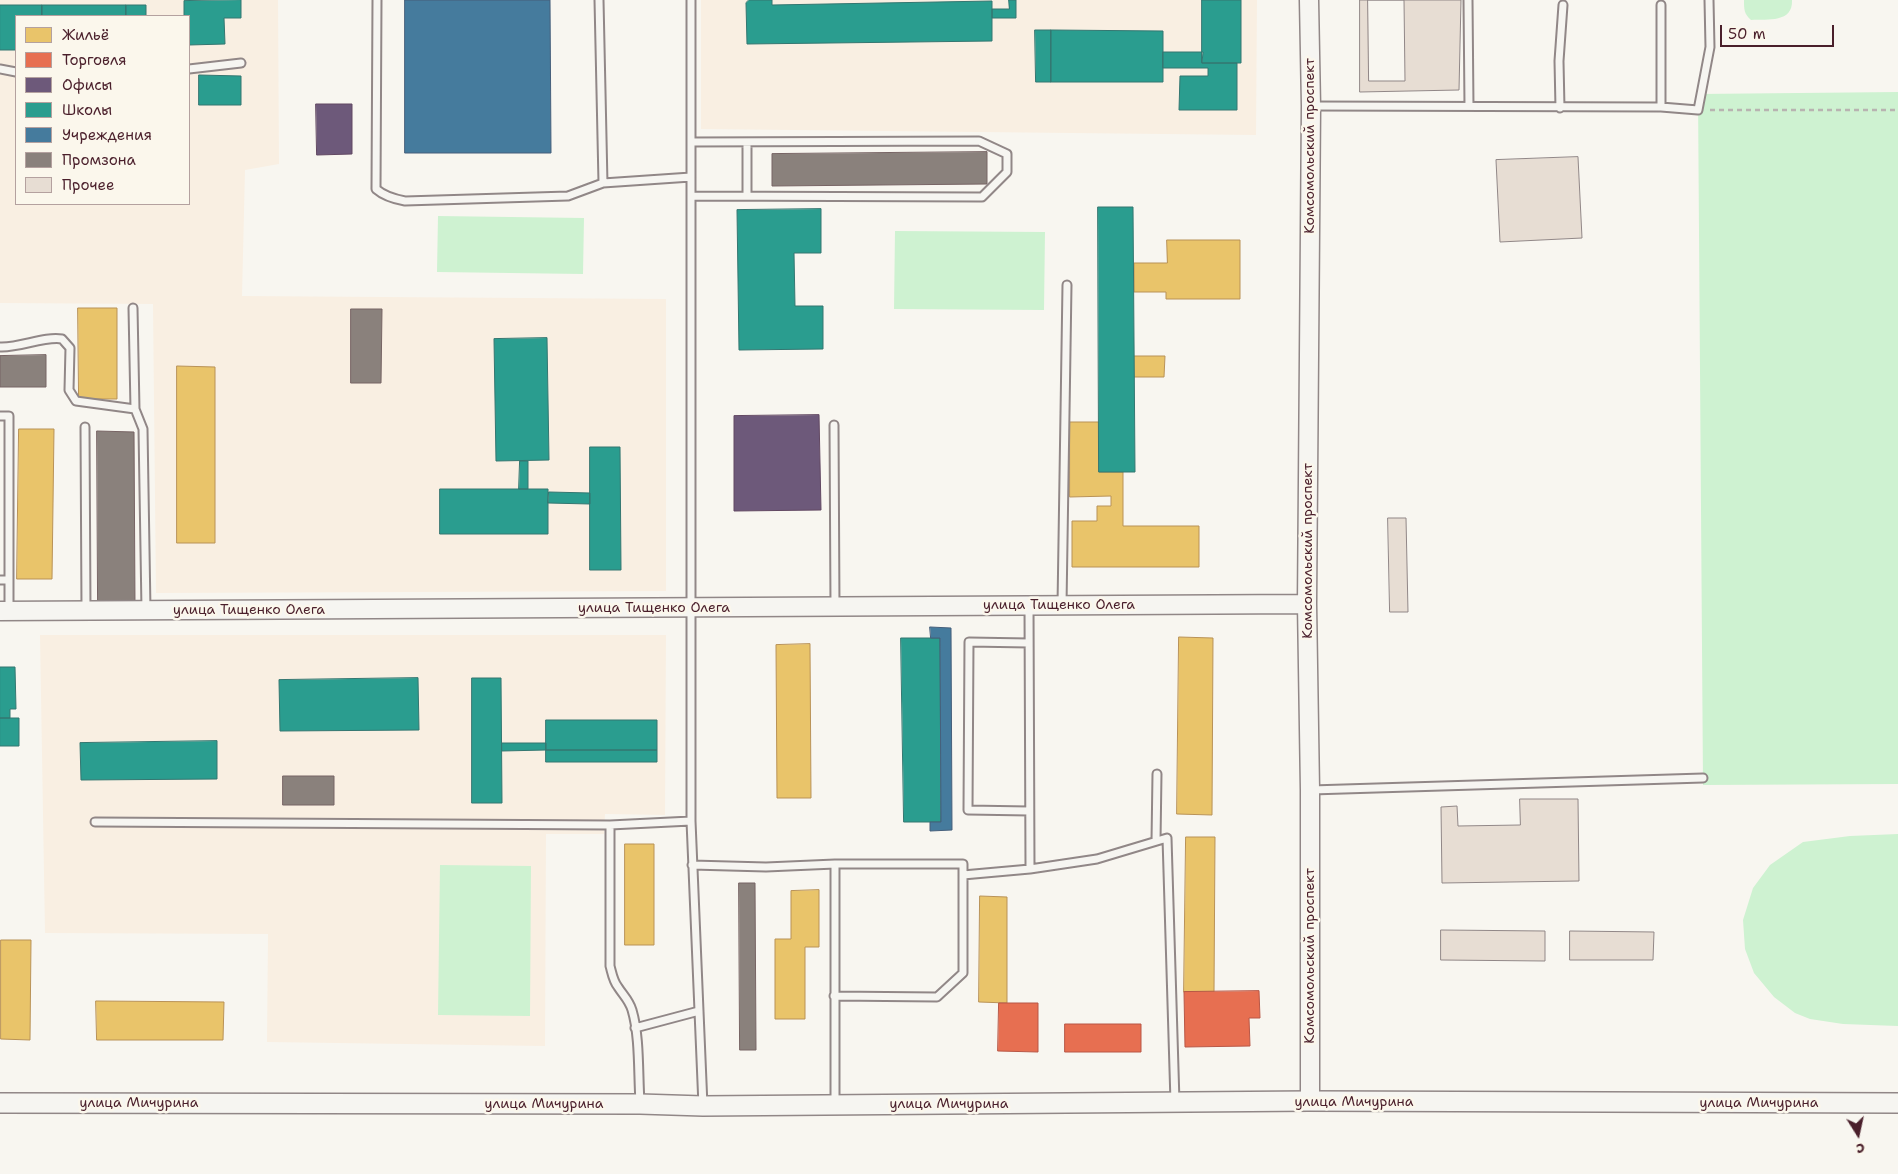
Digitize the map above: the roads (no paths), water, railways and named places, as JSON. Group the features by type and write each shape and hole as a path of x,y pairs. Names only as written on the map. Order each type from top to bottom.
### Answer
{"main road":[{"name":"улица Мичурина","path":"0,1103 640,1104 703,1106 1310,1101 1898,1104"}],"street":[{"name":"Комсомольский проспект","path":"1309,0 1308,604 1310,1101"},
{"name":"улица Тищенко Олега","path":"4,611 1308,604"}],"lane":[{"path":"376,0 376,189 381,193 405,201 568,196 603,184 691,177"},
{"path":"599,0 603,184"},
{"path":"691,0 690,821 703,1106"},
{"path":"1468,0 1469,106"},
{"path":"1310,106 1469,106 1698,110 1710,46 1709,0"},
{"path":"1560,108 1559,61 1563,5"},
{"path":"1661,5 1661,108"},
{"path":"190,69 241,63"},
{"path":"0,69 15,72"},
{"path":"691,142 979,141 1008,154 1007,172 982,196 691,196"},
{"path":"746,142 747,196"},
{"path":"1062,605 1067,285"},
{"path":"133,308 135,409 143,429 146,610"},
{"path":"0,347 22,346 51,339 62,340 70,348 69,390 76,401 135,409"},
{"path":"0,416 9,416 9,580 4,611"},
{"path":"834,425 835,607"},
{"path":"84,427 86,610"},
{"path":"0,580 9,580"},
{"path":"1029,606 1030,870"},
{"path":"1029,643 969,642 968,692 968,810 1029,811"},
{"path":"1156,841 1157,774"},
{"path":"1310,790 1703,778"},
{"path":"95,822 610,825 690,821"},
{"path":"610,825 610,966 617,987 626,996 632,1009 640,1104"},
{"path":"963,875 1030,870 1097,859 1167,838 1175,1102"},
{"path":"692,865 766,867 835,864 963,864 963,973 937,997 834,996"},
{"path":"835,864 835,1105"},
{"path":"635,1028 699,1011"}]}
